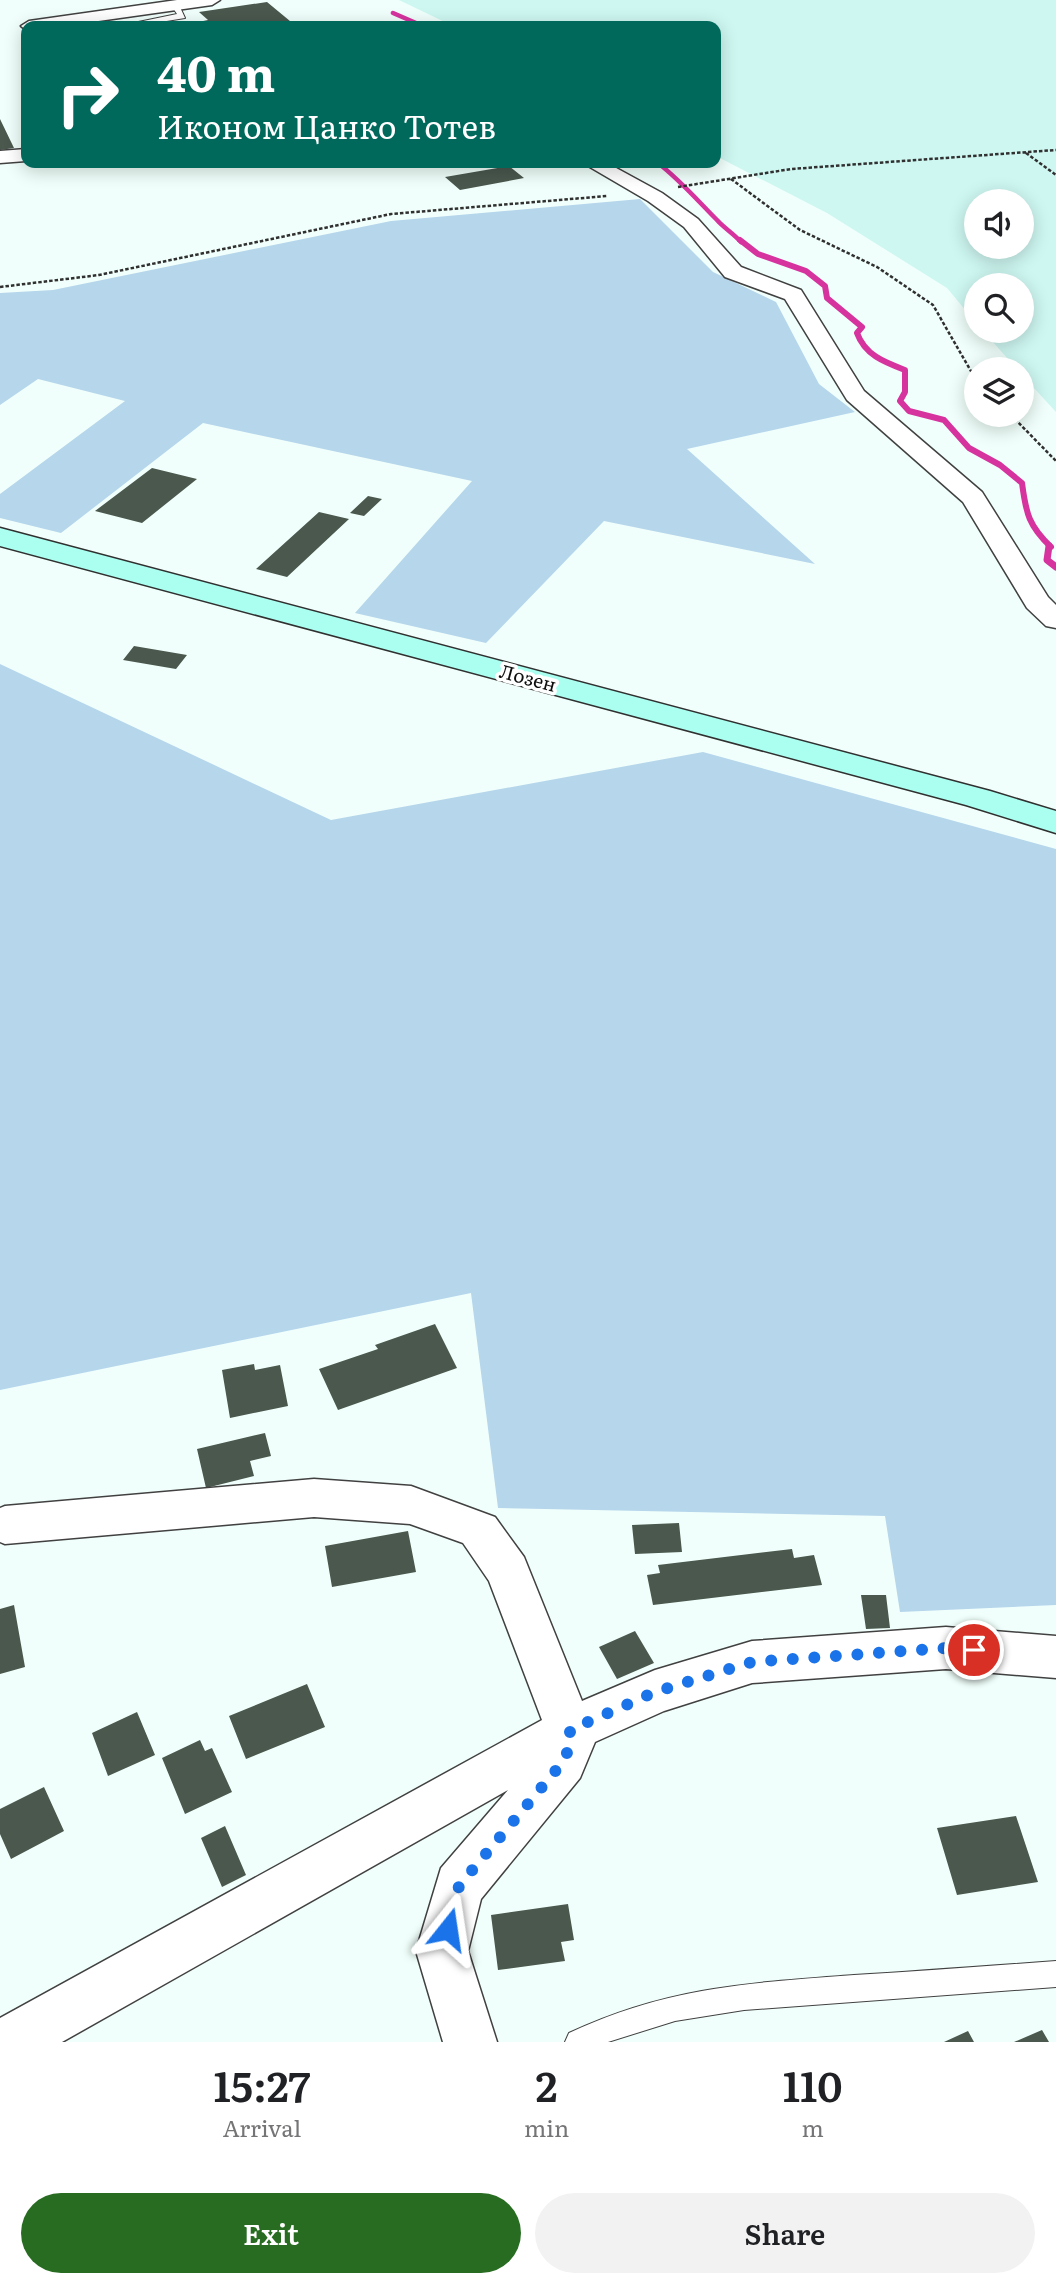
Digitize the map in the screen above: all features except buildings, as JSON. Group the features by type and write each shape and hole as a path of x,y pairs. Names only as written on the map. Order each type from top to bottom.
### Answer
{"street":[{"path":"64,21 212,0"},
{"path":"0,157 21,156"},
{"path":"602,168 646,192 691,223 733,272 793,295 855,395 973,497 1037,602 1056,620"},
{"name":"Лозен","path":"0,537 978,798 1056,822"},
{"path":"5,1525 314,1497 411,1505 479,1530 508,1571 570,1730 570,1746 563,1762 459,1886 442,1951 470,2042"},
{"path":"9,2042 570,1730 655,1692 752,1662 946,1648 1056,1657"}],"lane":[{"path":"152,21 182,16 175,5"},
{"path":"578,2042 610,2025 673,2007 780,1994 1056,1974"}],"path":[{"path":"670,188 838,165 1056,150"},
{"path":"1026,152 1056,175"},
{"path":"731,178 800,230 877,267 933,304 964,359"},
{"path":"0,287 99,275 391,214 646,192"},
{"path":"1023,427 1056,460"}],"shaded area":[{"path":"399,0 1056,0 1056,412 1034,388 1034,357 1006,357 994,343 1034,343 1034,273 964,273 964,309 947,288 827,213 721,159 721,21 443,21"},
{"path":"640,199 713,272 776,302 819,384 855,412 687,449 815,564 604,521 486,643 355,613 472,481 203,423 61,533 0,518 0,494 125,401 38,379 0,405 0,293 53,290 391,221"},
{"path":"0,664 331,820 703,752 1056,849 1056,1605 900,1612 885,1516 498,1508 471,1293 0,1390"}],"waterway":[{"path":"393,13 411,21"},
{"path":"664,168 741,242"},
{"path":"740,240 758,254 806,271 825,286 827,298 862,327 857,333 865,347 883,361 905,370 905,392 900,401 909,411 944,420 969,448 1000,465 1022,483 1030,519 1051,547"},
{"path":"1049,546 1047,560 1056,567"}],"route":[{"path":"448,1929 459,1886 563,1762 570,1746 570,1730 655,1692 752,1662 946,1648 974,1650"}]}
